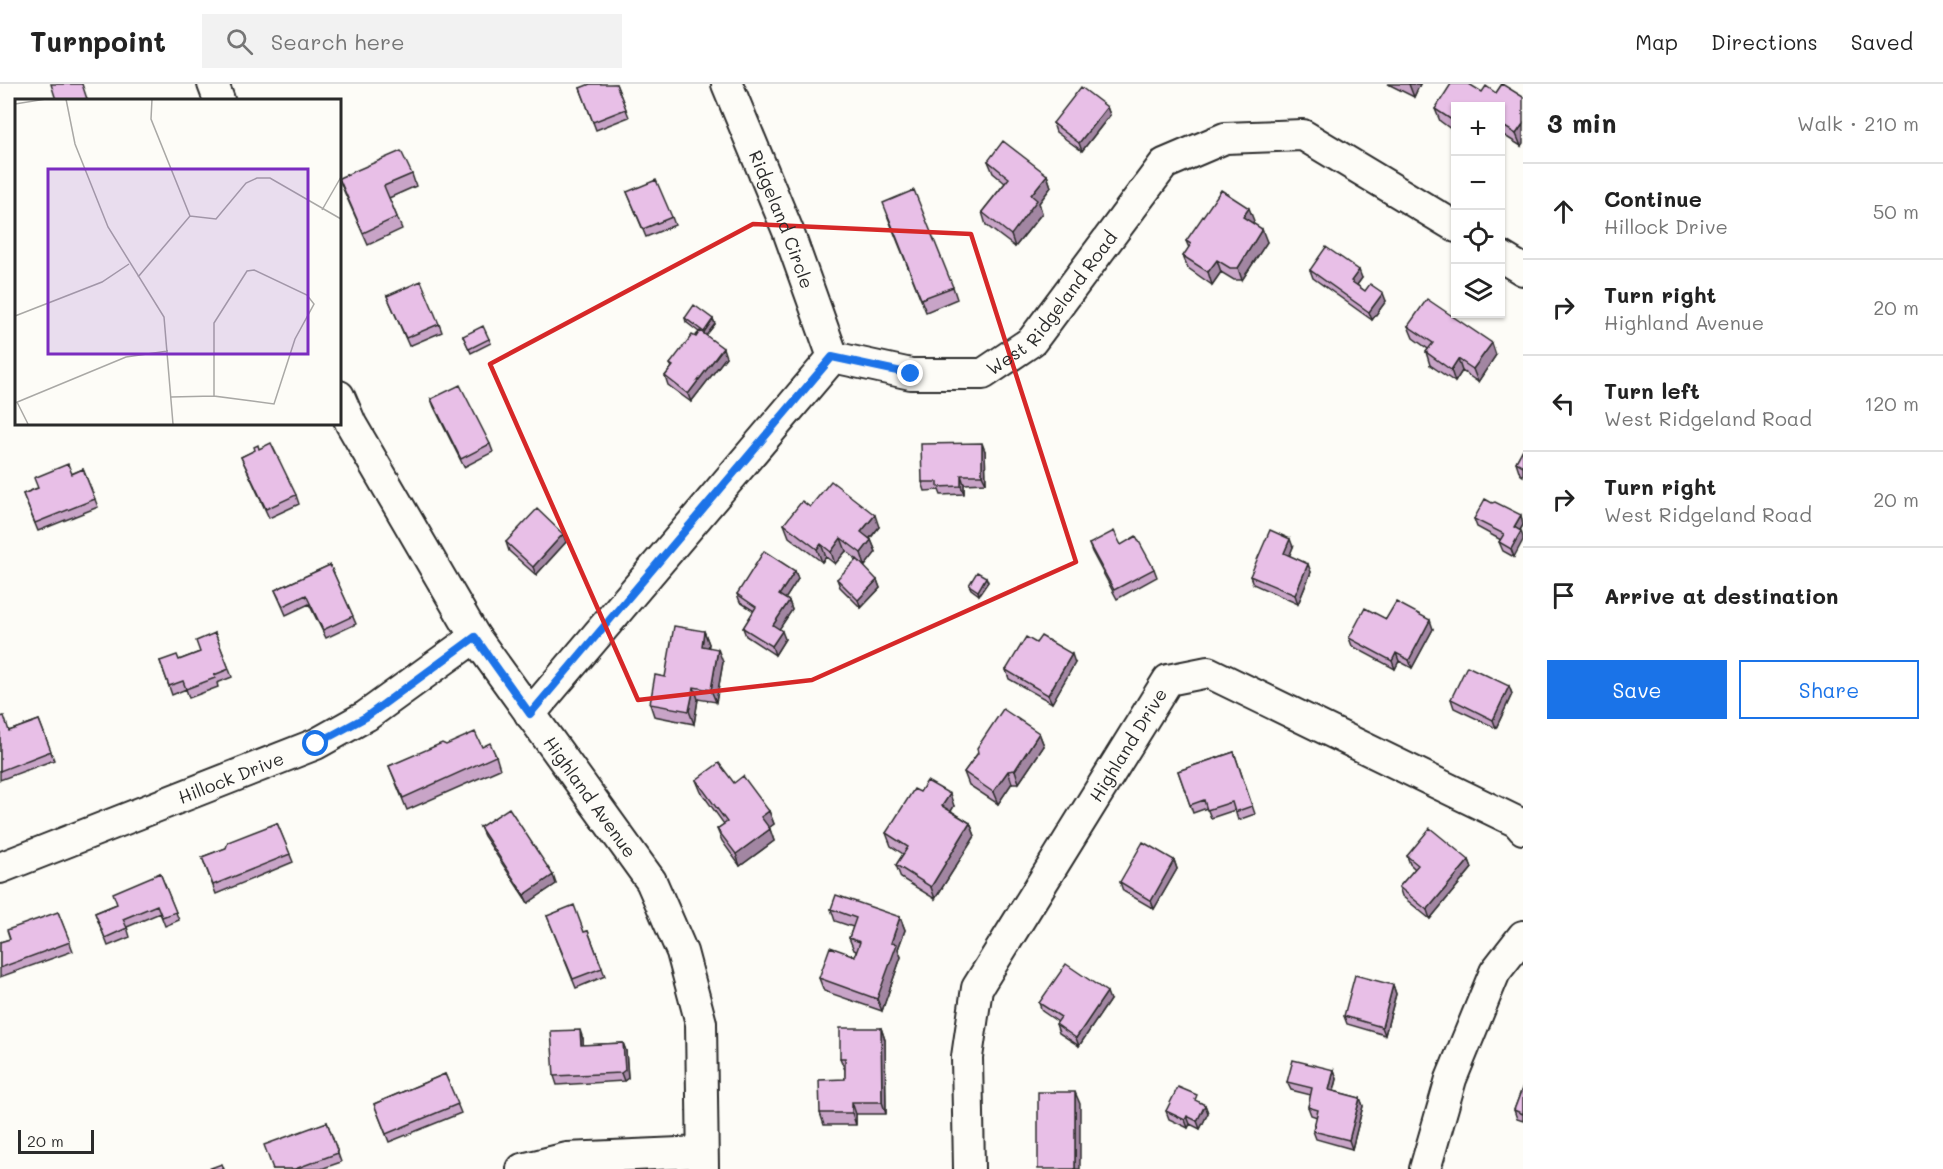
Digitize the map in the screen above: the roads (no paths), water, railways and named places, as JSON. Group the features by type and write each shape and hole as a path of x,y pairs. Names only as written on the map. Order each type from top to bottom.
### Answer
{"street":[{"path":"213,84 219,99"},
{"name":"Ridgeland Circle","path":"727,84 788,231 832,357"},
{"name":"West Ridgeland Road","path":"832,357 911,374 983,374 1032,340 1164,164 1225,138 1303,135 1451,225"},
{"path":"1505,259 1523,270"},
{"path":"530,714 832,357"},
{"name":"Highland Avenue","path":"340,398 351,424 475,637 651,880 682,952 701,1023 702,1160"},
{"name":"Hillock Drive","path":"0,868 316,744 366,717 475,637"},
{"name":"Highland Drive","path":"969,1169 967,1057 977,988 1168,680 1208,672 1517,822 1523,829"},
{"path":"1425,1169 1451,1079 1495,972 1523,936"},
{"path":"522,1169 567,1158 702,1160"}]}
